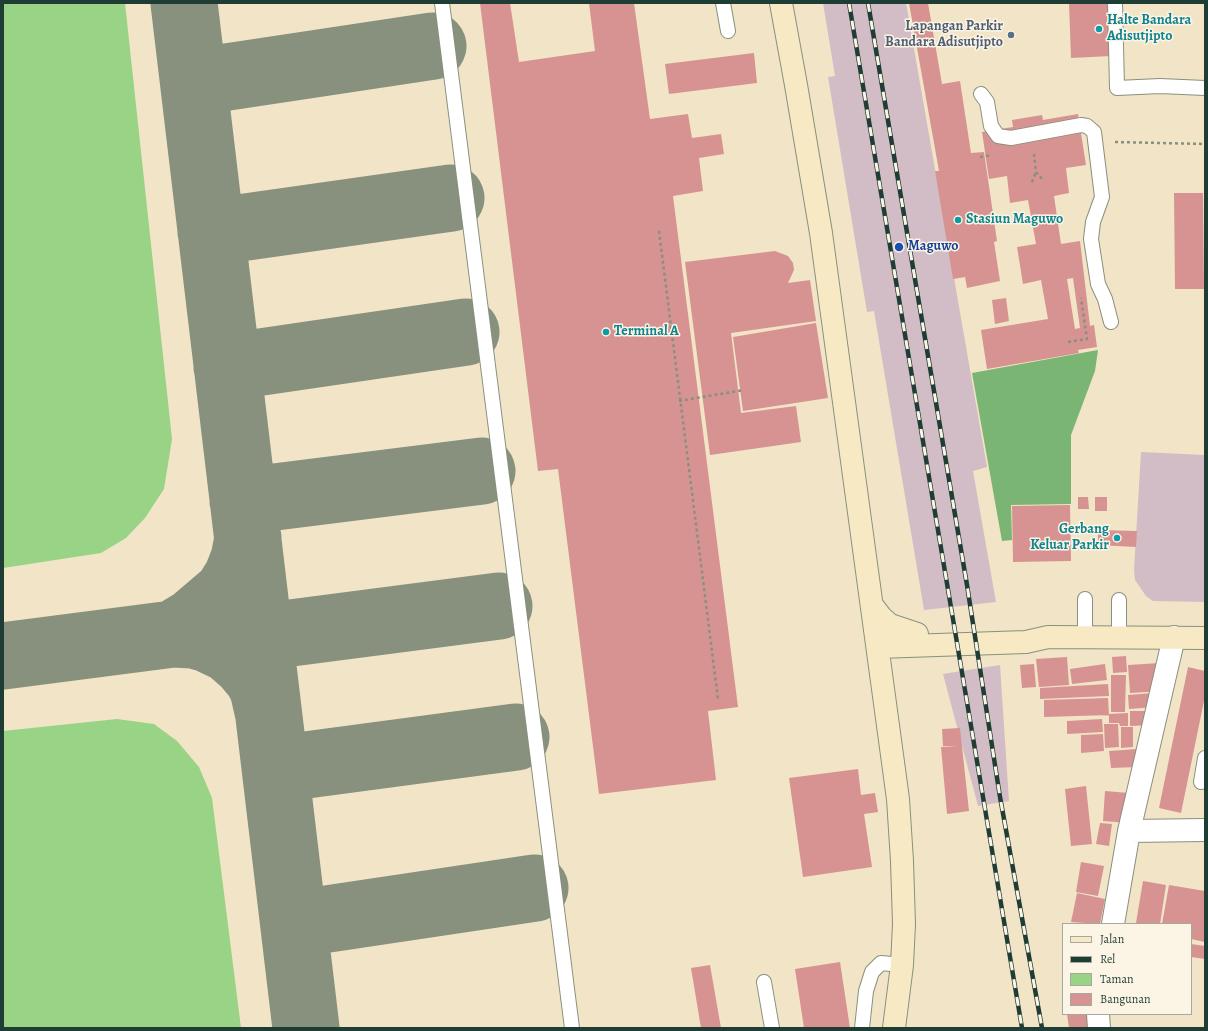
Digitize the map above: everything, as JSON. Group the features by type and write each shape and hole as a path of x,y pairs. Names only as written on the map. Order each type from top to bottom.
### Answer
{"street":[{"path":"781,3 821,233 898,800 904,924 902,966 894,1028"},
{"path":"872,605 890,626 917,640"},
{"path":"877,641 917,640 1025,632 1048,637 1205,638"},
{"path":"1113,923 1129,831 1174,637"},
{"path":"882,680 888,668 895,659 917,640"},
{"path":"1129,831 1205,830"},
{"path":"1098,1015 1099,1028"}],"lane":[{"path":"442,3 572,1028"},
{"path":"723,3 728,31"},
{"path":"1115,3 1117,88 1160,86 1205,88"},
{"path":"981,94 987,102 991,126 998,136 1011,138 1081,125 1091,128 1094,132 1102,197 1093,222 1092,239 1098,284 1106,299 1111,322"},
{"path":"1084,637 1085,599"},
{"path":"1119,600 1119,637"},
{"path":"1201,782 1205,758"},
{"path":"862,1028 866,990 872,972 881,963 902,966"},
{"path":"764,982 772,1028"}],"path":[{"path":"1096,141 1205,144"},
{"path":"1032,182 1036,172 1033,148"},
{"path":"1036,172 1042,179"},
{"path":"659,231 679,401 718,699"},
{"path":"1068,342 1087,340 1085,327"},
{"path":"679,401 744,390"}],"shaded area":[{"name":"Stasiun Maguwo","path":"823,3 906,3 987,467 973,471 996,602 924,610 874,311 867,312 828,77 835,76"},
{"path":"1141,452 1205,455 1205,602 1153,601 1146,596 1135,580 1134,570"},
{"path":"1000,665 1009,801 978,806 943,674"}],"green space":[{"path":"3,3 125,3 172,439 164,489 145,518 126,538 101,553 3,568"},
{"path":"1098,350 1095,371 1071,435 1071,504 1011,505 1012,540 1002,541 972,373"},
{"path":"117,719 154,724 177,741 199,767 212,798 241,1028 3,1028 3,731"}],"building":[{"name":"Terminal A","path":"480,3 510,3 519,62 595,51 589,3 634,3 650,119 688,114 692,138 721,134 724,154 699,158 703,191 673,196 738,707 708,711 716,780 599,794 558,469 538,471"},
{"path":"909,3 928,3 942,84 960,81 971,153 984,152 997,241 994,242 1000,281 967,288 965,277 953,279 935,171 939,171"},
{"path":"1069,3 1109,3 1111,56 1071,58"},
{"path":"754,53 757,83 669,94 665,64"},
{"path":"1078,114 1086,165 1066,168 1069,193 1054,196 1061,244 1080,241 1090,326 1094,325 1097,347 1078,350 1079,353 987,369 981,330 1048,319 1041,280 1023,284 1017,247 1036,244 1028,200 1010,203 1007,176 989,179 982,132 1013,127 1012,120 1042,115 1043,120","holes":["1073,278 1080,328 1075,329 1067,279"]},
{"path":"1174,193 1203,193 1204,289 1175,289"},
{"path":"775,251 788,256 793,263 794,270 788,283 810,280 816,321 731,333 741,413 796,406 801,442 710,455 685,262"},
{"path":"1006,298 1009,321 995,324 992,300"},
{"path":"816,323 828,398 743,411 733,337"},
{"path":"1078,497 1088,497 1089,509 1078,509"},
{"path":"1095,497 1107,497 1107,511 1095,511"},
{"path":"1070,505 1071,561 1013,562 1012,506"},
{"name":"Gerbang Keluar Parkir","path":"1098,530 1137,531 1136,547 1098,545"},
{"path":"1126,656 1127,672 1113,673 1112,657"},
{"path":"1067,657 1069,685 1039,687 1036,659"},
{"path":"1160,663 1162,691 1130,693 1128,665"},
{"path":"1034,664 1036,687 1022,688 1020,665"},
{"path":"1105,664 1107,680 1072,684 1070,669"},
{"path":"1188,667 1205,671 1205,696 1181,813 1159,808"},
{"path":"1111,675 1126,675 1125,712 1111,712"},
{"path":"1108,684 1109,696 1040,699 1040,688"},
{"path":"1153,693 1154,707 1129,709 1128,695"},
{"path":"1108,698 1109,715 1044,717 1044,700"},
{"path":"1130,711 1152,711 1153,725 1130,726"},
{"path":"1128,713 1128,726 1120,726 1119,723 1109,723 1109,714"},
{"path":"1102,719 1103,732 1067,734 1067,721"},
{"path":"1104,724 1118,724 1119,747 1105,748"},
{"path":"1121,727 1133,727 1133,747 1121,748"},
{"path":"960,728 969,811 947,814 941,747 957,746 943,746 942,729"},
{"path":"1103,734 1104,751 1081,753 1081,735"},
{"path":"1137,749 1138,767 1111,768 1109,751"},
{"path":"858,769 861,795 875,793 878,812 864,814 872,867 803,877 789,778"},
{"path":"1086,786 1092,844 1071,846 1065,789"},
{"path":"1105,791 1129,793 1128,823 1103,821"},
{"path":"1100,823 1112,824 1109,846 1096,844"},
{"path":"1081,862 1104,866 1098,896 1076,892"},
{"path":"1143,881 1166,885 1160,923 1136,923"},
{"path":"1169,885 1205,891 1205,942 1192,939 1192,923 1162,923"},
{"path":"1077,893 1105,899 1100,923 1071,922"},
{"path":"1192,944 1205,946 1205,959 1192,957"},
{"path":"840,962 850,1028 804,1028 795,969"},
{"path":"710,965 721,1028 701,1028 691,968"},
{"path":"1067,1015 1088,1015 1089,1028 1069,1028"}],"taxiway":[{"path":"184,3 306,1028"},
{"path":"194,82 433,46"},
{"path":"211,232 451,198"},
{"path":"227,367 466,332"},
{"path":"243,501 482,471"},
{"path":"248,538 244,559 237,577 227,593 193,622 173,634 193,635 208,639 229,649 246,664 257,677 263,689 268,711"},
{"path":"260,637 499,606"},
{"path":"3,656 173,634"},
{"path":"276,769 516,737"},
{"path":"294,924 535,888"}],"railway":[{"path":"849,3 1022,1028"},
{"path":"868,3 967,585 1000,797 1042,1028"}],"place":[{"name":"Halte Bandara Adisutjipto","path":"1099,29"},
{"name":"Lapangan Parkir Bandara Adisutjipto","path":"1011,35"},
{"name":"Stasiun Maguwo","path":"958,220"},
{"name":"Maguwo","path":"899,247"},
{"name":"Terminal A","path":"606,332"},
{"name":"Gerbang Keluar Parkir","path":"1117,538"}]}
